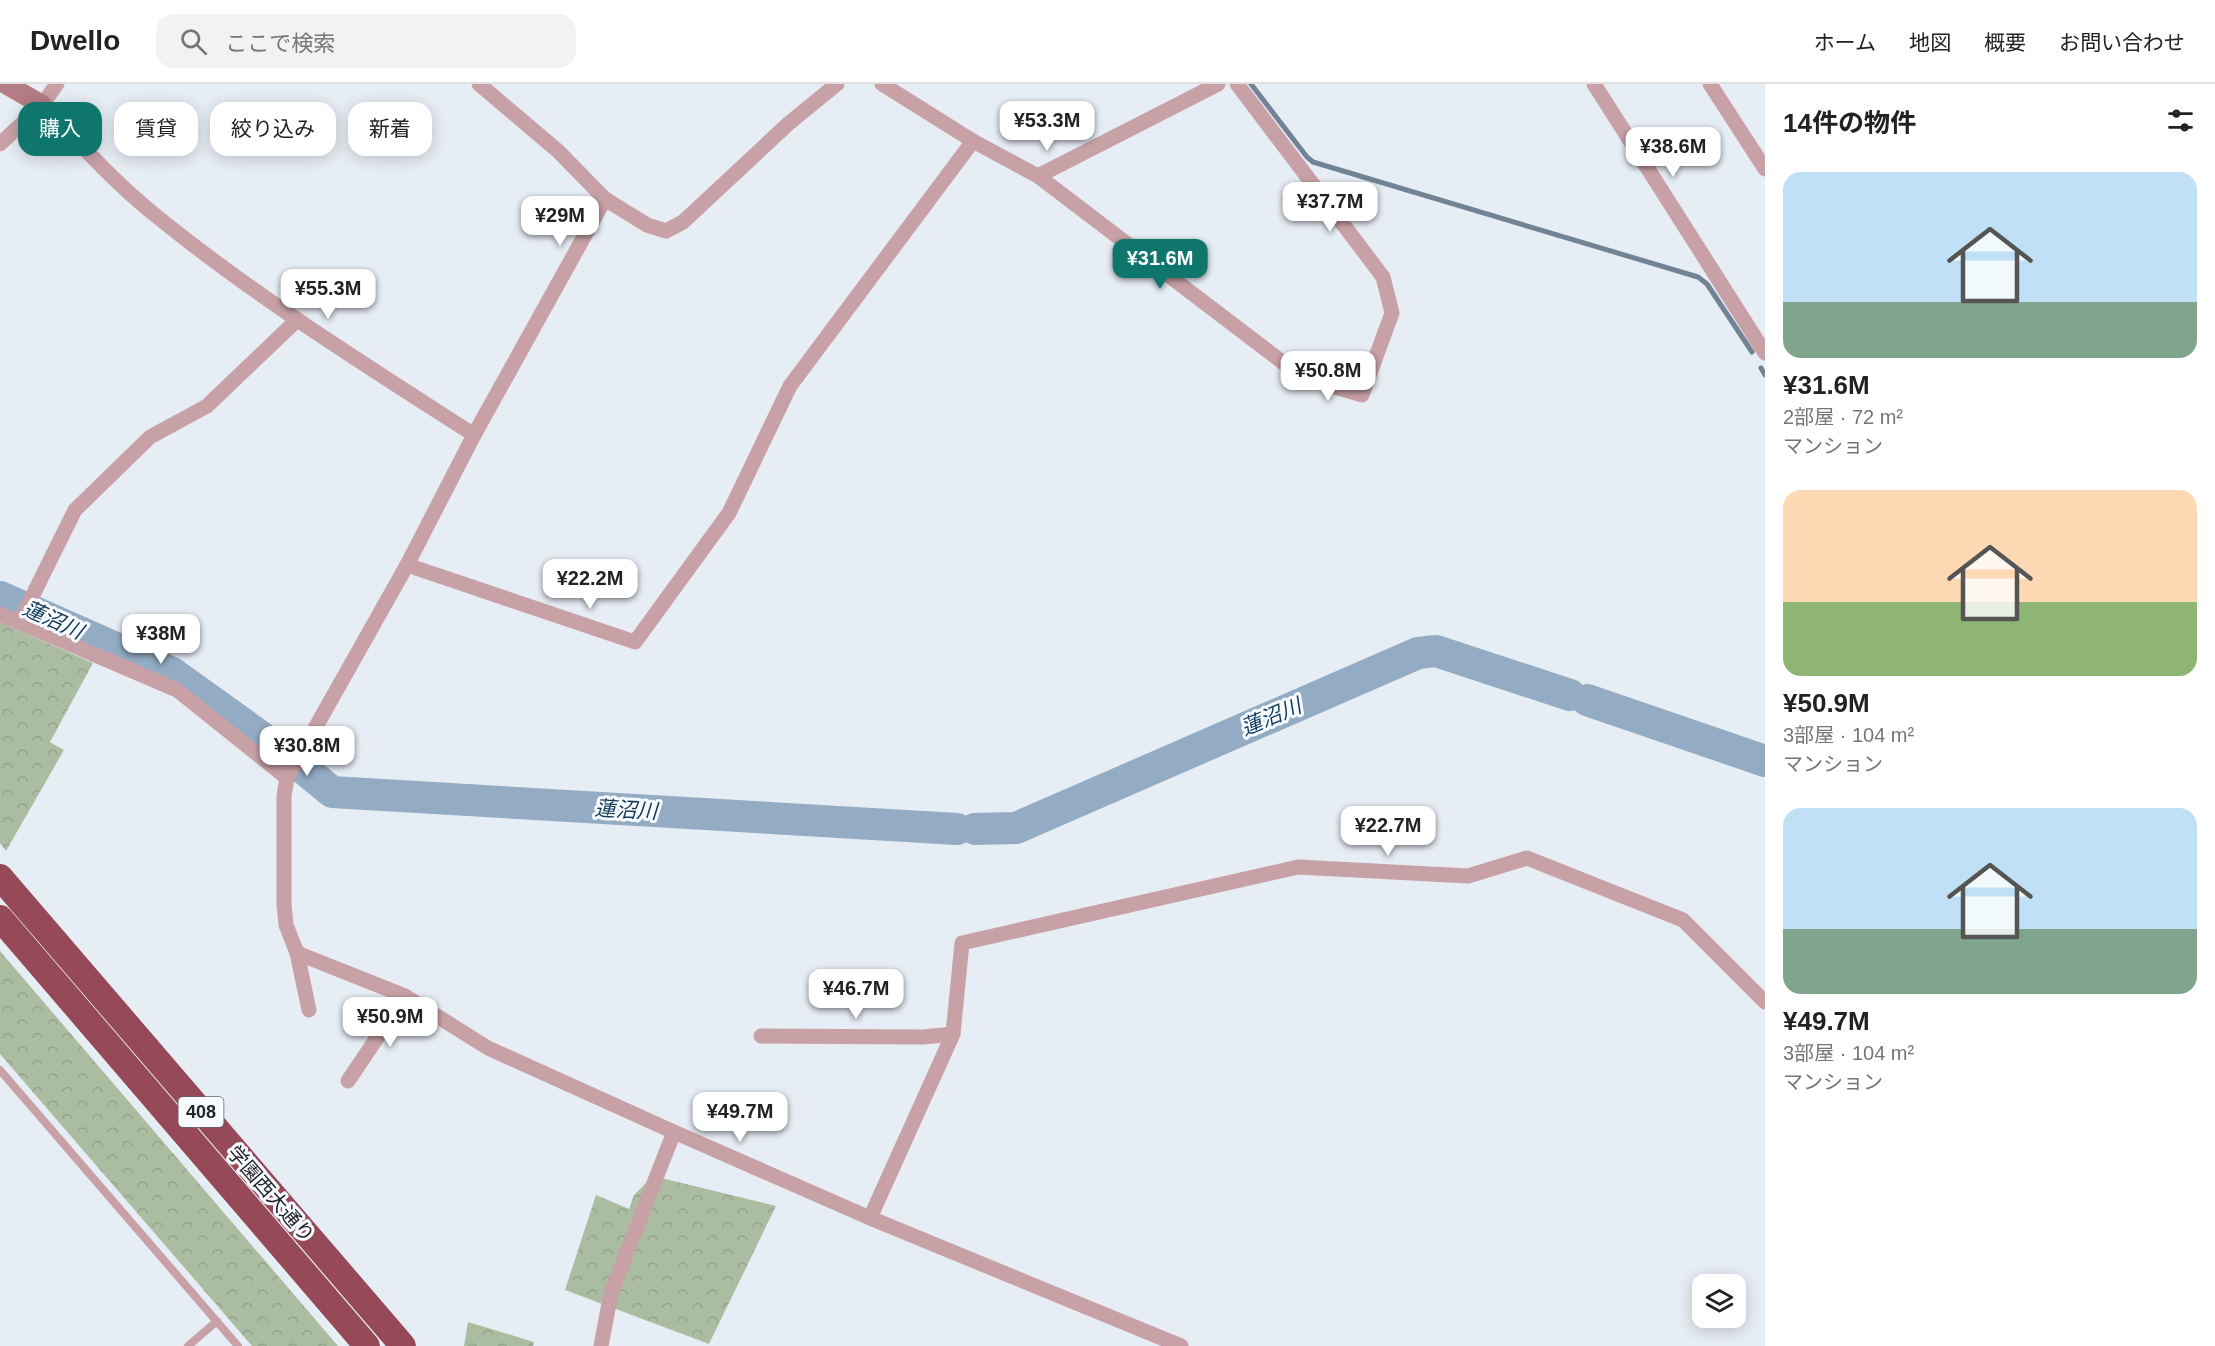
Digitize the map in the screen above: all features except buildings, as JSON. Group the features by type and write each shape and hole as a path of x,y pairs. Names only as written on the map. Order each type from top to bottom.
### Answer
{"highway":[{"name":"学園西大通り","path":"0,877 403,1346"},
{"name":"学園西大通り","path":"0,918 367,1346"}],"street":[{"path":"6,84 37,102"},
{"path":"44,102 57,84"},
{"path":"487,86 558,151 605,199 646,225 666,231 683,222 788,124 837,84"},
{"path":"882,84 973,141 1038,176 1302,377 1362,395 1392,313 1383,278 1237,84"},
{"path":"1038,176 1218,84"},
{"path":"1594,84 1765,353"},
{"path":"1710,84 1765,169"},
{"path":"0,144 18,127"},
{"path":"407,565 635,642 729,513 790,386 973,141"},
{"path":"94,156 148,209 297,320 474,435"},
{"path":"309,1010 297,953 286,925 284,904 284,796 287,778 407,565 474,435 605,199"},
{"path":"21,619 75,510 150,437 207,406 297,320"},
{"path":"0,614 21,619 177,690 287,778"},
{"path":"870,1218 952,1034 962,943 1298,867 1468,876 1527,858 1683,920 1765,1002"},
{"path":"297,953 405,996 488,1048 674,1132 870,1218 1181,1346"},
{"path":"348,1081 405,996"},
{"path":"761,1036 923,1037 952,1034"},
{"path":"601,1346 611,1293 674,1132"}],"lane":[{"path":"0,1070 238,1346"},
{"path":"188,1346 217,1321"}],"green space":[{"path":"0,622 93,663 50,742 64,750 6,851 0,843"},
{"path":"0,951 338,1346 252,1346 0,1054"},
{"path":"653,1176 776,1206 709,1344 565,1290 596,1195 629,1209 634,1195"},
{"path":"468,1322 534,1342 533,1346 464,1346"}],"waterway":[{"path":"1251,84 1313,162 1698,277 1707,284 1752,352"},
{"path":"1761,368 1765,375"},
{"name":"蓮沼川","path":"0,597 172,673 289,757"},
{"name":"蓮沼川","path":"975,829 1016,828 1418,653 1436,651 1570,695"},
{"name":"蓮沼川","path":"1587,700 1765,761"},
{"name":"蓮沼川","path":"304,769 332,792 957,829"}]}
